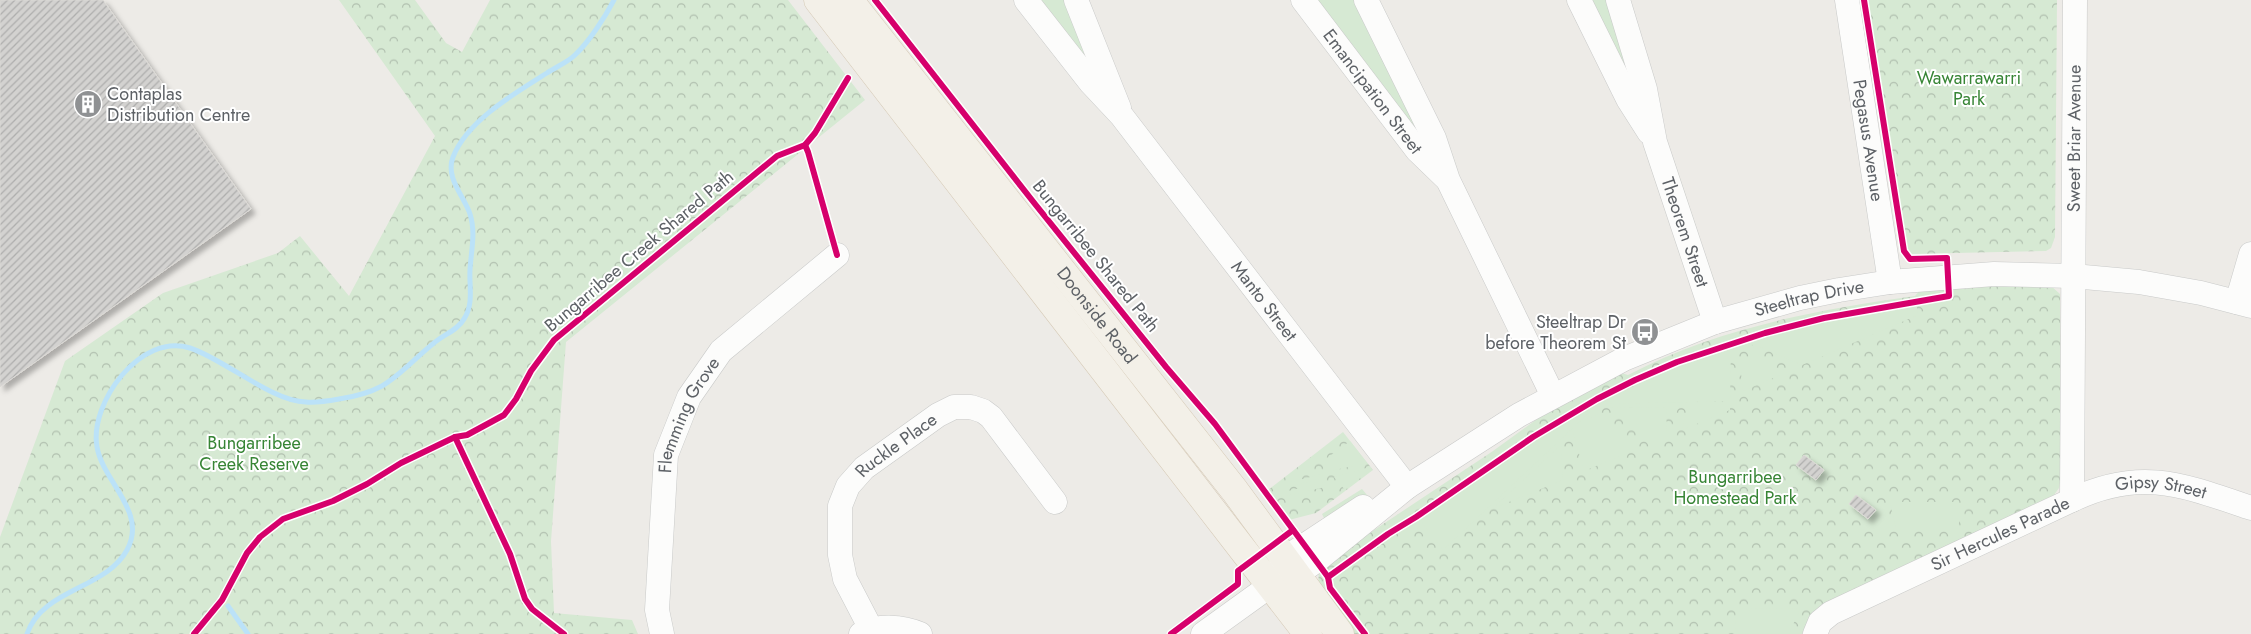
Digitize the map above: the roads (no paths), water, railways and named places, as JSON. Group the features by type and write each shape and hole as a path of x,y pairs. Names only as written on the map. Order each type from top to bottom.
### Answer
{"main road":[{"name":"Doonside Road","path":"818,0 1308,634"},
{"name":"Doonside Road","path":"849,0 1235,491 1340,634"}],"street":[{"name":"Manto Street","path":"1026,0 1091,83 1121,115 1407,487"},
{"name":"Manto Street","path":"1076,0 1107,74 1121,115"},
{"name":"Emancipation Street","path":"1303,0 1417,150 1448,180"},
{"name":"Emancipation Street","path":"1366,0 1434,138 1448,180 1553,396"},
{"name":"Theorem Street","path":"1579,0 1628,99 1655,142"},
{"name":"Theorem Street","path":"1618,0 1645,90 1655,142 1715,322"},
{"name":"Pegasus Avenue","path":"1847,0 1890,282"},
{"name":"Sweet Briar Avenue","path":"2073,276 2075,0"},
{"path":"2244,304 2251,254"},
{"name":"Flemming Grove","path":"662,634 657,610 666,455 689,397 721,351 837,255"},
{"name":"Steeltrap Drive","path":"1203,634 1271,585 1290,567 1382,509 1407,487 1553,396 1624,359 1715,322 1800,298 1890,282 1994,274 2073,276 2139,282 2244,304"},
{"name":"Sir Hercules Parade","path":"1814,634 1820,622 1831,613 2072,500 2073,276"},
{"name":"Ruckle Place","path":"866,631 845,579 840,555 840,506 848,486 864,468 938,415 954,407 971,407 983,411 991,417 1055,502"},
{"name":"Gipsy Street","path":"2072,500 2103,487 2142,481 2169,483 2251,508"},
{"path":"866,631 907,629 920,634"}],"waterway":[{"path":"27,634 35,619 46,607 105,573 117,563 127,550 132,536 132,523 122,497 101,460 97,447 97,429 101,411 110,392 122,375 137,361 154,351 172,346 190,348 218,361 278,395 292,400 322,402 355,396 382,386 396,377 434,343 461,323 467,313 470,301 473,228 470,214 453,180 451,172 453,157 469,132 493,109 575,55 596,29 614,0"},
{"path":"228,606 248,634"}],"place":[{"name":"Contaplas Distribution Centre","path":"88,104"},
{"name":"Steeltrap Dr before Theorem St","path":"1645,332"}],"park label":[{"name":"Wawarrawarri Park","path":"1969,88"},
{"name":"Bungarribee Creek Reserve","path":"254,453"},
{"name":"Bungarribee Homestead Park","path":"1735,487"}]}
